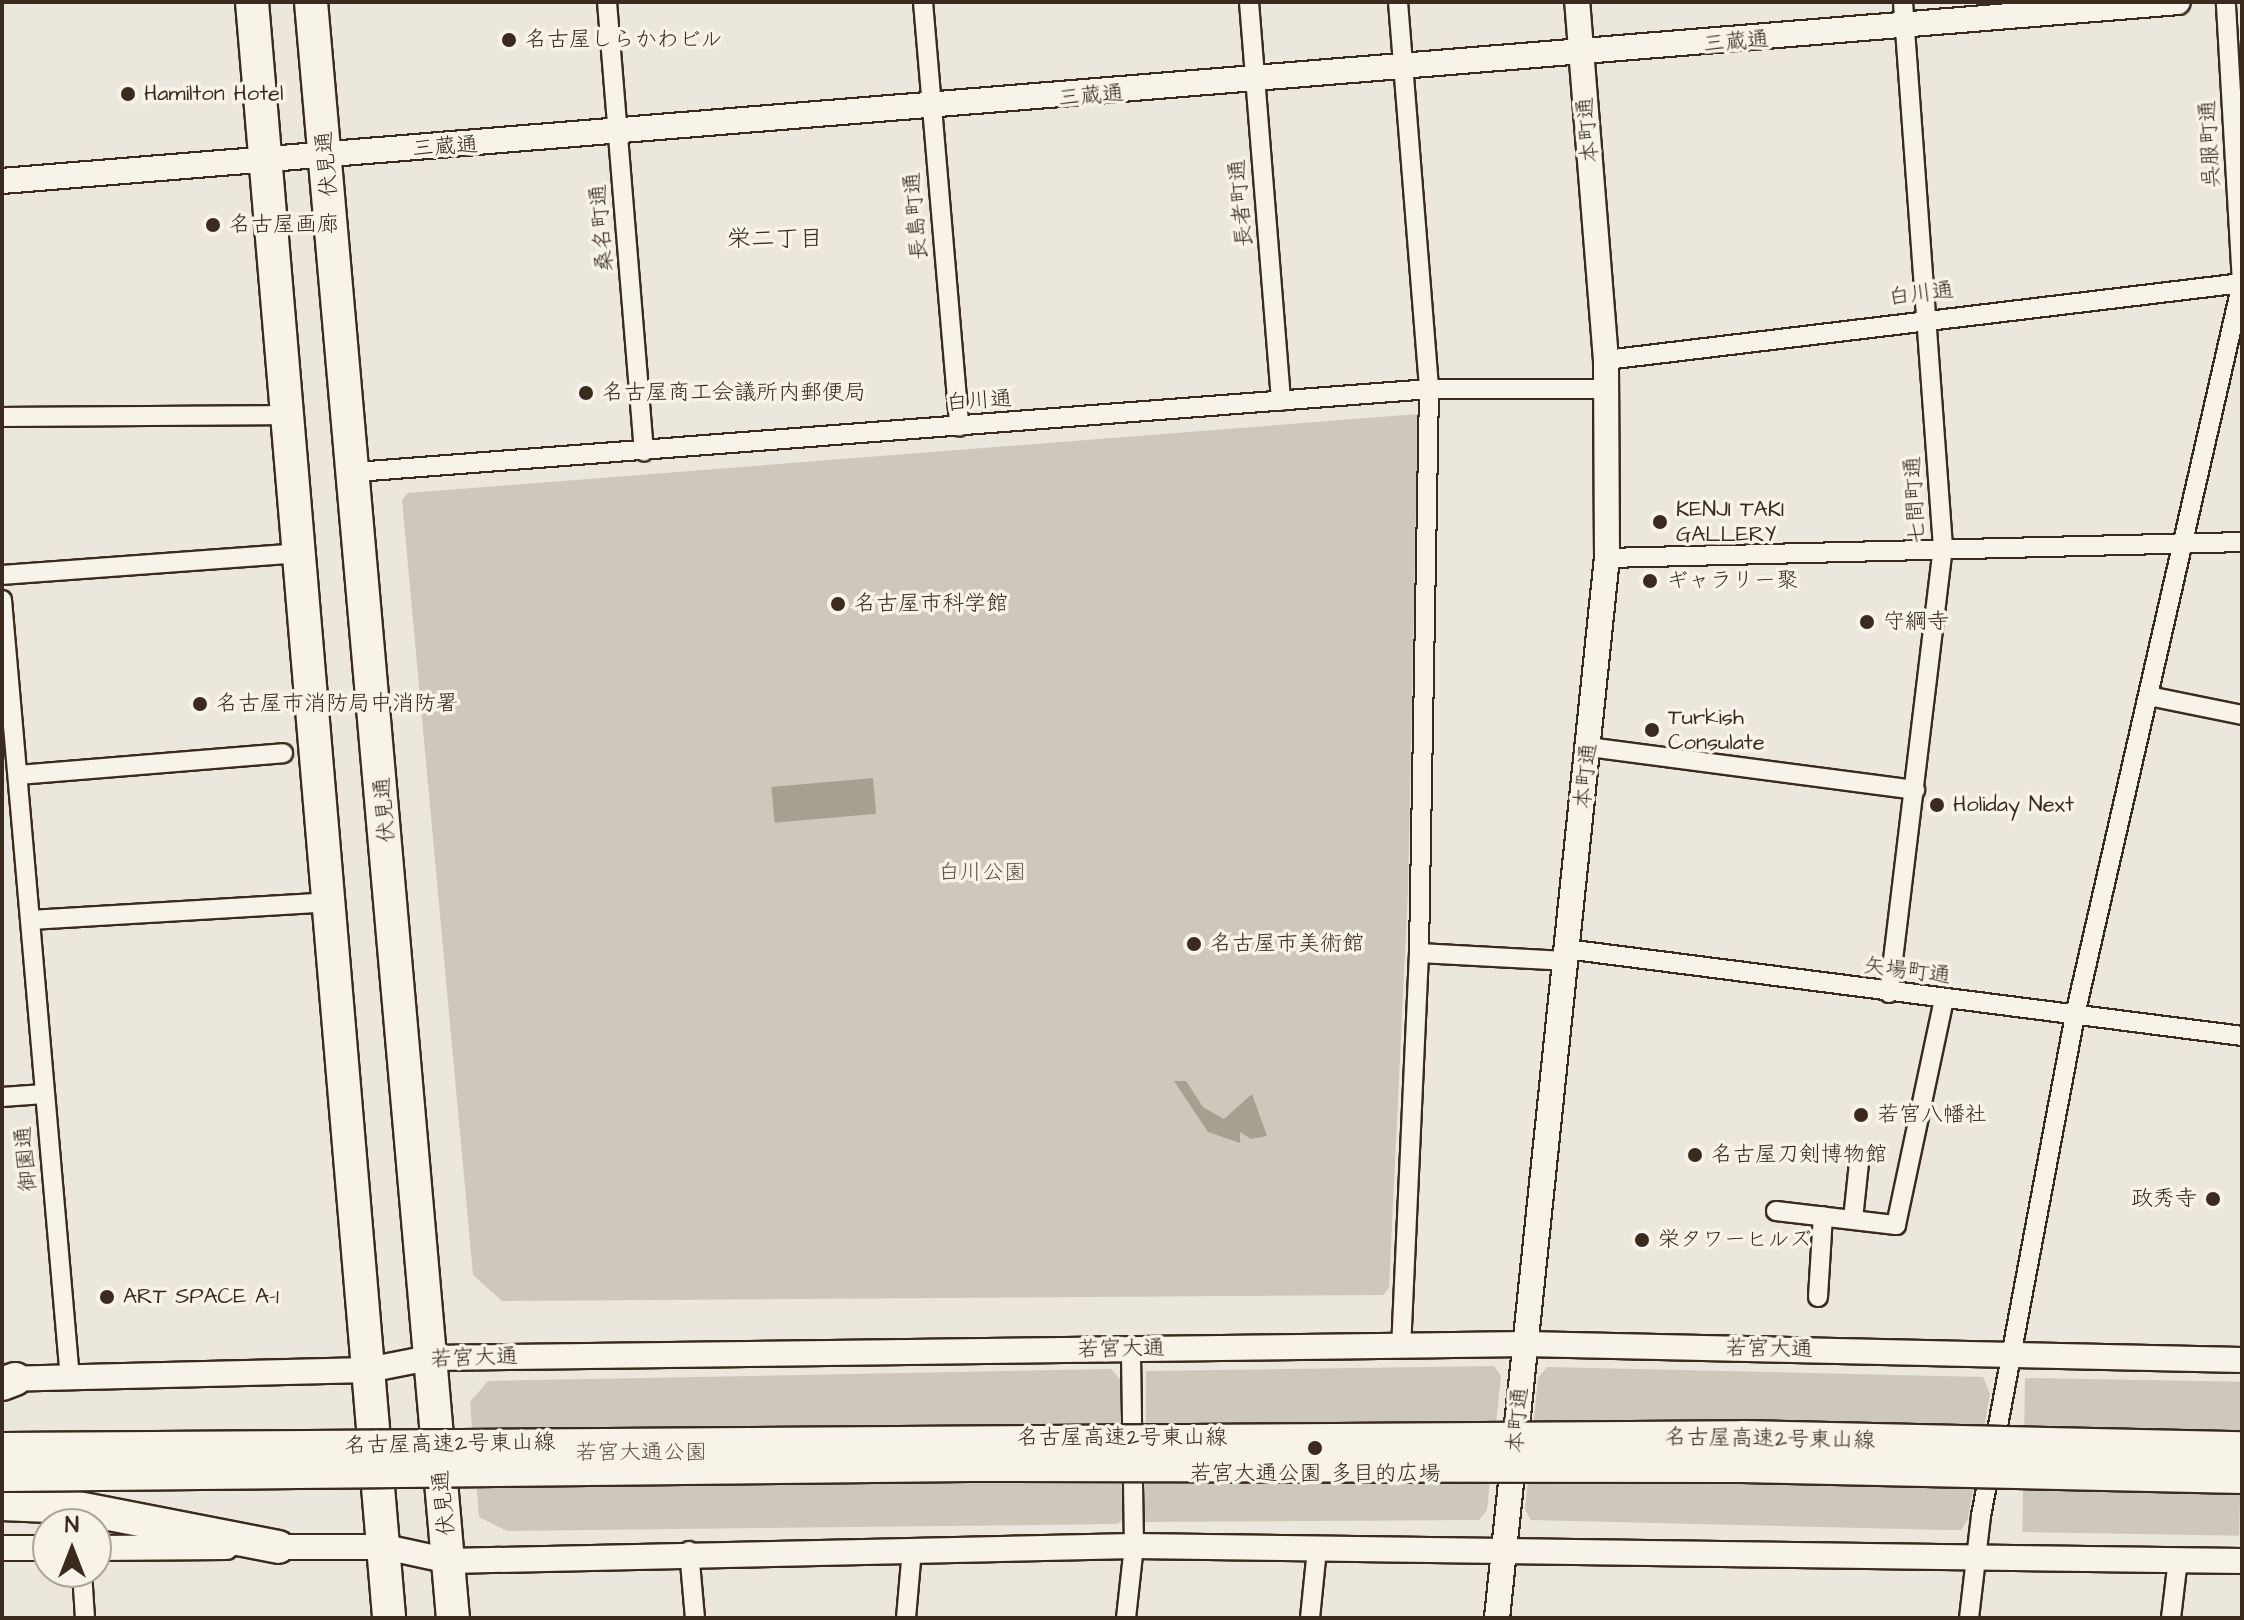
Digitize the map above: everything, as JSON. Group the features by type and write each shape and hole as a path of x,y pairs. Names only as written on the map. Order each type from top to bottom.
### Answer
{"highway":[{"path":"252,2 291,415 389,1618"},
{"name":"伏見通","path":"311,2 356,472 453,1618"},
{"name":"名古屋高速2号東山線","path":"2,1449 1616,1437 2242,1448"},
{"name":"名古屋高速2号東山線","path":"2,1475 968,1465 1742,1466 2242,1477"},
{"path":"2,1504 73,1507 278,1547"}],"street":[{"name":"桑名町通","path":"607,2 644,451"},
{"name":"長島町通","path":"923,2 959,426"},
{"name":"長者町通","path":"1249,2 1281,401"},
{"path":"1398,2 1429,389 1419,953 1401,1347"},
{"name":"本町通","path":"1497,1618 1607,558 1606,360 1577,2"},
{"name":"三蔵通","path":"2,181 931,110 1582,56 1904,14 2178,2"},
{"name":"呉服町通","path":"1969,1618 1975,1557 2075,1015 2186,541 2242,283 2226,2"},
{"name":"七間町通","path":"1889,993 1943,547 1904,14"},
{"name":"白川通","path":"1606,360 1926,316 2242,283"},
{"name":"白川通","path":"356,472 1429,389 1607,389"},
{"path":"2,417 291,415"},
{"path":"1607,558 1943,547 2242,542"},
{"path":"2,575 302,553"},
{"name":"御園通","path":"2,600 18,775 11,795 31,920 70,1379"},
{"path":"2149,696 2242,715"},
{"path":"1589,747 1915,790"},
{"path":"18,775 283,753"},
{"path":"31,920 332,902"},
{"name":"矢場町通","path":"1419,953 1566,955 2242,1036"},
{"path":"1776,1211 1896,1225 1944,1000"},
{"path":"2,1097 44,1094"},
{"path":"1853,1219 1859,1163"},
{"path":"1818,1297 1823,1216"},
{"name":"若宮大通","path":"6,1381 368,1370 429,1358 1525,1344 2242,1360"},
{"path":"1126,1618 1134,1546 1131,1349"},
{"path":"112,1548 385,1547 450,1561 689,1551 1134,1546 1506,1548 2242,1561"},
{"path":"2,1548 32,1548"},
{"path":"1310,1618 1317,1549"},
{"path":"906,1618 912,1550"},
{"path":"689,1551 695,1618"},
{"path":"2171,1618 2178,1559"},
{"path":"83,1588 85,1618"}],"green space":[{"name":"白川公園","path":"1418,414 1408,891 1389,1288 1383,1295 502,1301 473,1275 402,500 408,493"},
{"path":"1494,1366 1501,1376 1487,1510 1479,1520 1145,1522 1146,1371"},
{"path":"1547,1367 1983,1377 1990,1394 1968,1519 1961,1530 1531,1520 1525,1510 1538,1378"},
{"name":"若宮大通公園","path":"1111,1369 1122,1381 1125,1518 1117,1524 507,1531 479,1517 470,1402 488,1381"},
{"path":"2025,1378 2242,1382 2239,1536 2022,1532"}],"shaded area":[{"path":"873,778 876,814 775,823 771,787"},
{"path":"1174,1081 1186,1081 1203,1107 1224,1119 1252,1094 1267,1136 1251,1139 1240,1132 1240,1143 1208,1132"}],"place":[{"name":"名古屋しらかわビル","path":"509,40"},
{"name":"Hamilton Hotel","path":"128,94"},
{"name":"名古屋画廊","path":"213,225"},
{"name":"名古屋商工会議所内郵便局","path":"586,393"},
{"name":"KENJI TAKI GALLERY","path":"1660,522"},
{"name":"ギャラリー聚","path":"1650,581"},
{"name":"名古屋市科学館","path":"838,604"},
{"name":"守綱寺","path":"1867,622"},
{"name":"名古屋市消防局中消防署","path":"200,704"},
{"name":"Turkish Consulate","path":"1652,730"},
{"name":"Holiday Next","path":"1937,805"},
{"name":"名古屋市美術館","path":"1194,944"},
{"name":"若宮八幡社","path":"1861,1115"},
{"name":"名古屋刀剣博物館","path":"1695,1155"},
{"name":"政秀寺","path":"2213,1199"},
{"name":"栄タワーヒルズ","path":"1642,1240"},
{"name":"ART SPACE A-1","path":"107,1297"},
{"name":"若宮大通公園 多目的広場","path":"1315,1448"}],"district":[{"name":"栄二丁目","path":"775,240"}]}
